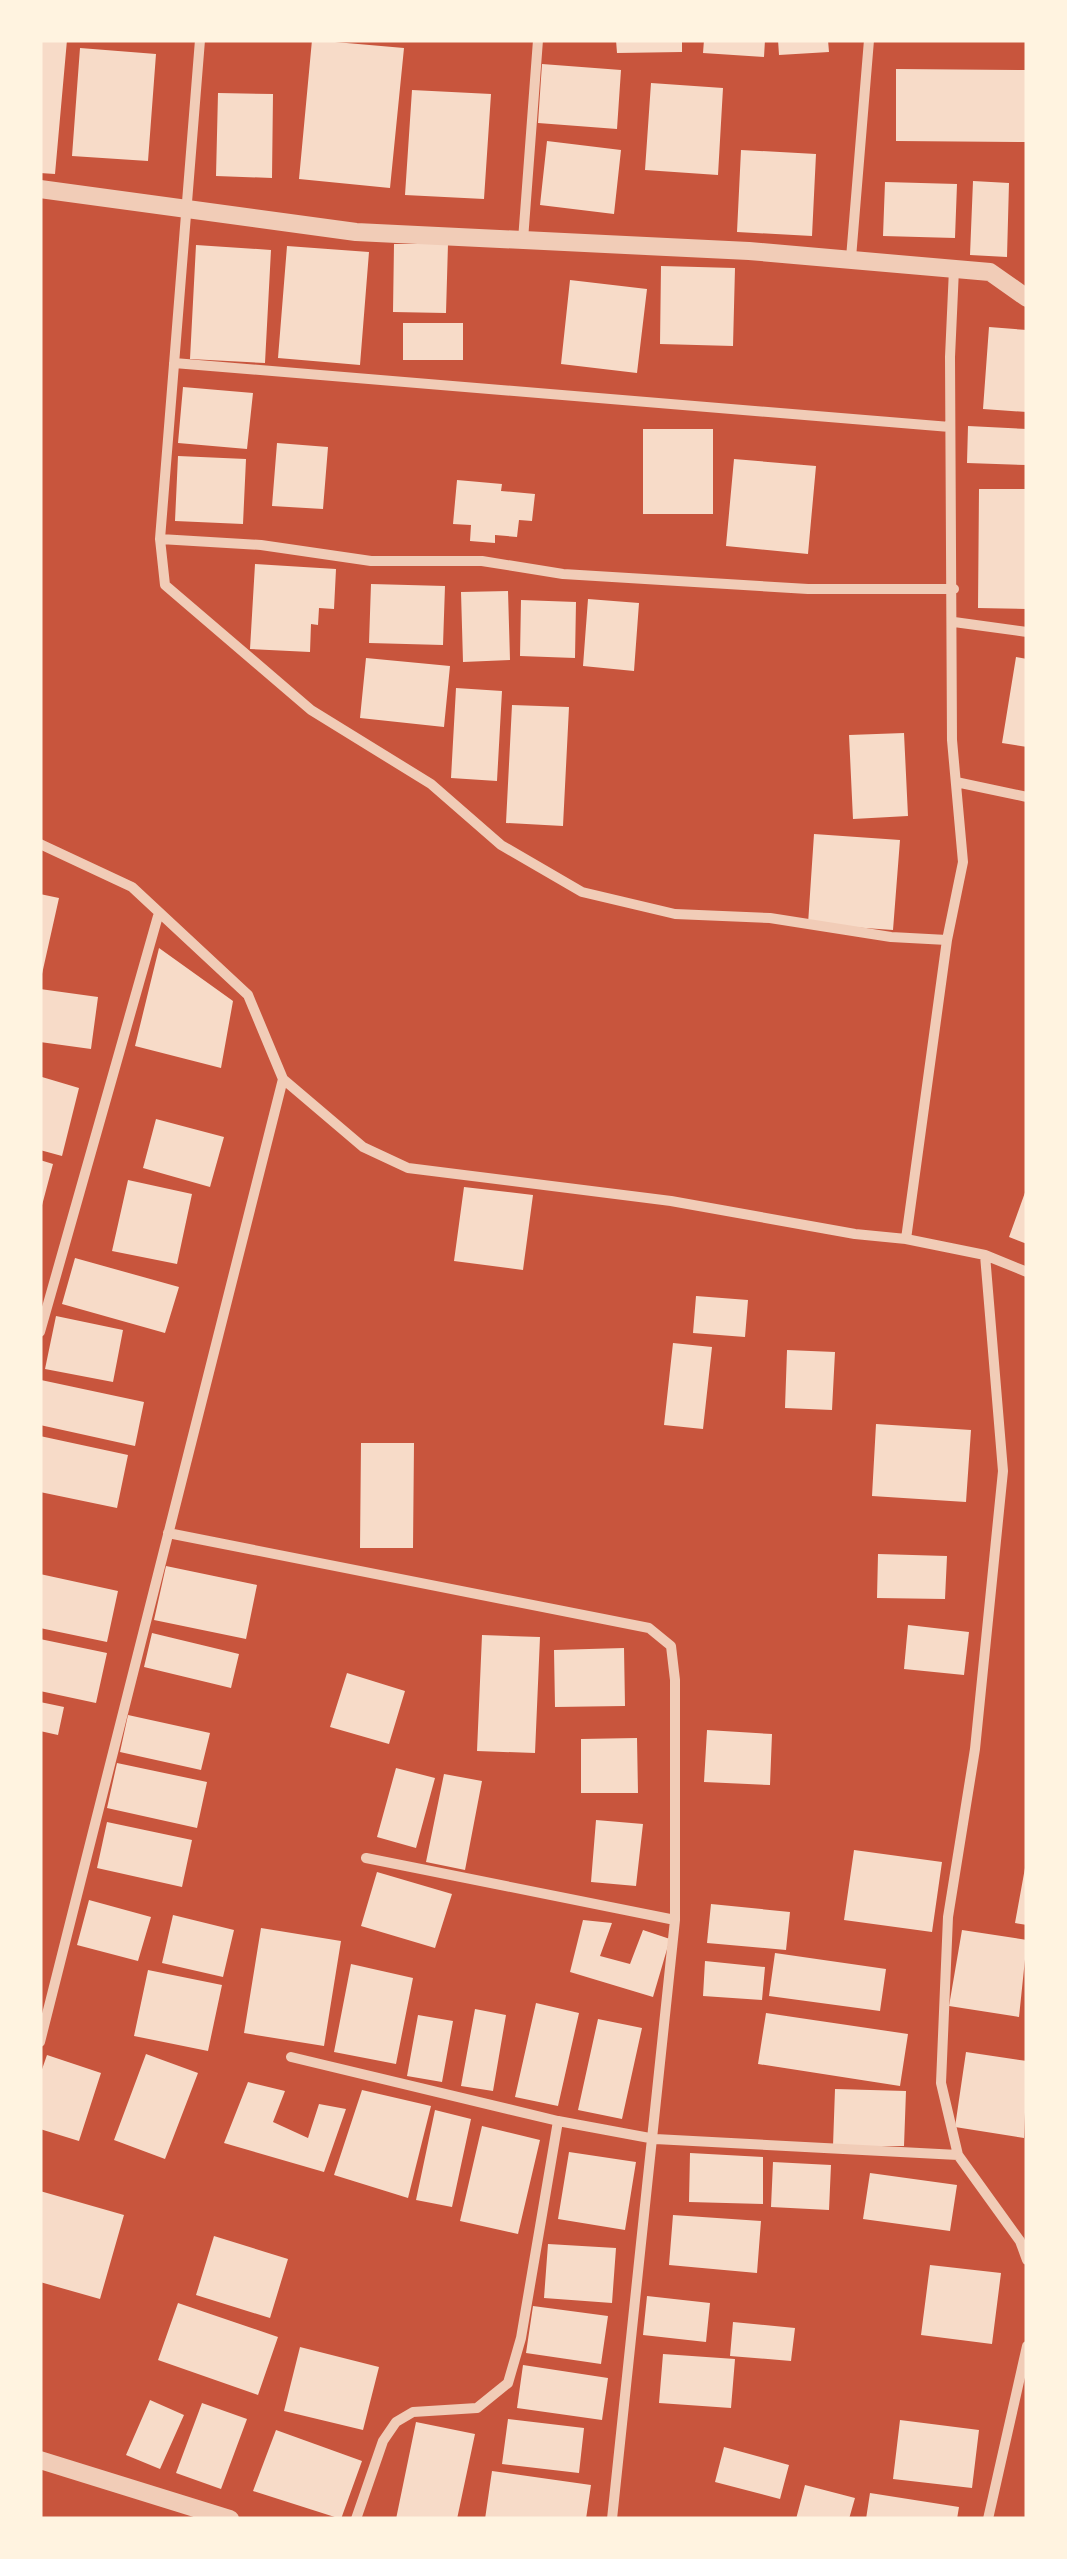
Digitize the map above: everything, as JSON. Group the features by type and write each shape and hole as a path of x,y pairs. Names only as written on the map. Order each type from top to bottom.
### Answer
{"street":[{"path":"200,40 160,539 165,585 311,710 431,784 501,846 582,892 674,914 770,918 891,937 947,940"},
{"path":"522,240 538,40"},
{"path":"850,258 869,40"},
{"path":"40,189 356,232 850,258 990,272 1027,298"},
{"path":"906,1239 947,940 963,862 956,782 950,427 954,269"},
{"path":"174,362 950,427"},
{"path":"160,539 261,544 370,562 482,562 564,574 808,588 954,588"},
{"path":"954,622 1027,632"},
{"path":"956,782 1027,797"},
{"path":"40,844 132,887 158,916 248,995 282,1079 363,1147 408,1168 671,1200 855,1234 906,1239 985,1255 1027,1272"},
{"path":"40,1332 158,916"},
{"path":"40,2042 282,1079"},
{"path":"985,1255 1003,1470 975,1750 948,1917 940,2083 958,2155 1020,2241 1027,2260"},
{"path":"168,1533 650,1628 671,1646 675,1680 675,1920 655,2139 612,2519"},
{"path":"366,1858 675,1920"},
{"path":"291,2057 558,2122 655,2139 958,2155"},
{"path":"356,2519 383,2441 396,2422 414,2412 477,2408 508,2384 520,2338 558,2122"},
{"path":"988,2519 1027,2346"},
{"path":"40,2460 230,2519"}],"building":[{"path":"40,40 67,40 55,174 40,173"},
{"path":"312,40 404,48 390,188 299,179"},
{"path":"616,40 682,40 682,52 617,53"},
{"path":"704,40 765,40 764,57 703,53"},
{"path":"778,40 828,40 829,52 779,55"},
{"path":"80,48 156,54 148,161 72,156"},
{"path":"542,64 621,70 617,129 538,123"},
{"path":"896,69 1027,70 1027,142 896,141"},
{"path":"651,83 723,88 718,175 645,170"},
{"path":"412,90 491,94 484,199 405,195"},
{"path":"218,93 273,94 272,178 216,176"},
{"path":"547,141 621,150 614,214 540,205"},
{"path":"741,150 816,154 812,236 737,232"},
{"path":"973,181 1009,183 1007,257 970,255"},
{"path":"885,182 957,184 955,238 883,236"},
{"path":"394,244 448,244 446,313 393,312"},
{"path":"196,245 271,250 265,363 190,359"},
{"path":"287,246 369,252 360,365 278,358"},
{"path":"661,266 735,268 733,346 660,344"},
{"path":"570,280 647,289 637,373 561,364"},
{"path":"403,323 463,323 463,360 403,360"},
{"path":"989,327 1027,330 1027,412 983,409"},
{"path":"183,387 253,393 247,449 178,443"},
{"path":"968,426 1027,429 1027,465 967,463"},
{"path":"643,429 713,429 713,514 643,514"},
{"path":"277,443 328,447 323,509 272,506"},
{"path":"178,456 246,459 243,524 175,521"},
{"path":"734,459 816,466 808,554 726,546"},
{"path":"457,480 502,484 501,491 535,494 532,521 519,520 517,537 495,535 495,543 470,541 471,525 453,524"},
{"path":"979,489 1027,489 1027,609 978,608"},
{"path":"255,564 336,569 334,609 319,608 318,625 311,624 310,652 250,649"},
{"path":"371,584 445,586 443,645 369,643"},
{"path":"508,591 510,660 463,662 461,592"},
{"path":"588,599 639,603 634,671 583,666"},
{"path":"521,600 576,602 575,658 520,656"},
{"path":"1016,657 1027,659 1027,747 1002,743"},
{"path":"366,658 450,666 444,727 360,718"},
{"path":"456,688 502,691 497,781 451,778"},
{"path":"512,705 569,707 563,826 506,823"},
{"path":"904,733 908,816 853,819 849,735"},
{"path":"814,834 900,840 893,930 808,924"},
{"path":"40,894 59,898 42,974 40,974"},
{"path":"159,948 233,1001 221,1068 135,1046"},
{"path":"40,989 98,997 91,1049 40,1042"},
{"path":"42,1077 79,1088 62,1156 40,1150"},
{"path":"156,1119 224,1137 210,1187 143,1168"},
{"path":"40,1160 53,1164 41,1209 40,1209"},
{"path":"128,1180 192,1194 177,1264 112,1251"},
{"path":"464,1187 533,1195 523,1270 454,1261"},
{"path":"1027,1187 1027,1244 1009,1237"},
{"path":"75,1258 179,1287 165,1333 62,1304"},
{"path":"696,1296 748,1300 745,1337 693,1333"},
{"path":"56,1316 123,1330 113,1382 45,1369"},
{"path":"673,1343 712,1347 703,1429 664,1425"},
{"path":"787,1350 835,1352 832,1410 785,1408"},
{"path":"41,1380 144,1402 135,1446 40,1425"},
{"path":"876,1424 971,1430 966,1502 872,1496"},
{"path":"40,1436 128,1455 117,1508 40,1492"},
{"path":"361,1443 414,1443 413,1548 360,1548"},
{"path":"878,1554 947,1556 945,1599 877,1598"},
{"path":"166,1566 257,1585 246,1639 154,1620"},
{"path":"40,1574 118,1591 107,1642 40,1628"},
{"path":"908,1625 969,1632 964,1675 904,1669"},
{"path":"152,1633 239,1654 231,1688 144,1667"},
{"path":"482,1635 540,1637 535,1753 477,1751"},
{"path":"40,1639 107,1653 96,1703 40,1691"},
{"path":"624,1648 625,1706 555,1707 554,1650"},
{"path":"347,1673 405,1691 389,1744 330,1727"},
{"path":"40,1702 64,1707 58,1735 40,1731"},
{"path":"128,1715 210,1733 201,1770 120,1752"},
{"path":"707,1730 772,1734 770,1785 704,1782"},
{"path":"637,1738 638,1793 581,1793 581,1739"},
{"path":"117,1763 207,1782 197,1828 107,1808"},
{"path":"396,1768 435,1778 416,1848 377,1837"},
{"path":"444,1774 482,1781 465,1870 426,1862"},
{"path":"596,1820 643,1824 636,1886 591,1882"},
{"path":"107,1822 192,1840 182,1887 97,1868"},
{"path":"854,1850 942,1862 932,1932 844,1920"},
{"path":"1027,1869 1027,1925 1015,1923"},
{"path":"377,1872 452,1894 435,1948 361,1926"},
{"path":"89,1900 151,1917 138,1961 77,1945"},
{"path":"711,1904 790,1912 786,1950 707,1943"},
{"path":"173,1915 234,1930 223,1977 162,1963"},
{"path":"583,1920 612,1923 600,1956 630,1964 643,1930 670,1939 653,1997 570,1972"},
{"path":"261,1928 341,1941 324,2046 244,2033"},
{"path":"962,1930 1027,1940 1019,2017 949,2006"},
{"path":"775,1953 886,1969 880,2011 769,1996"},
{"path":"705,1961 765,1967 762,2000 703,1996"},
{"path":"351,1964 413,1978 396,2064 334,2052"},
{"path":"148,1970 222,1985 208,2051 134,2036"},
{"path":"536,2003 579,2013 558,2106 515,2097"},
{"path":"475,2009 506,2015 493,2091 461,2086"},
{"path":"766,2013 908,2034 900,2086 758,2064"},
{"path":"418,2015 453,2021 442,2082 407,2076"},
{"path":"598,2019 642,2028 622,2119 578,2110"},
{"path":"966,2052 1027,2061 1024,2138 955,2127"},
{"path":"146,2054 198,2073 165,2159 114,2140"},
{"path":"47,2055 101,2073 79,2141 40,2129 40,2075"},
{"path":"248,2082 285,2091 273,2122 308,2138 319,2104 346,2109 324,2172 224,2143"},
{"path":"835,2089 906,2091 904,2146 833,2146"},
{"path":"362,2090 431,2106 408,2198 334,2175"},
{"path":"435,2110 471,2119 452,2207 416,2200"},
{"path":"482,2126 540,2140 518,2234 460,2221"},
{"path":"569,2152 636,2162 625,2230 558,2219"},
{"path":"690,2153 763,2157 763,2204 689,2202"},
{"path":"773,2162 831,2165 829,2210 771,2207"},
{"path":"870,2173 957,2185 950,2231 863,2219"},
{"path":"40,2191 124,2215 100,2299 40,2282"},
{"path":"673,2215 761,2221 757,2273 669,2265"},
{"path":"214,2236 288,2259 270,2318 196,2295"},
{"path":"548,2244 616,2248 612,2303 544,2298"},
{"path":"930,2265 1001,2273 992,2344 921,2335"},
{"path":"647,2296 710,2303 706,2342 643,2335"},
{"path":"178,2303 278,2337 258,2395 158,2360"},
{"path":"533,2306 608,2316 601,2364 526,2353"},
{"path":"733,2322 795,2328 791,2361 730,2356"},
{"path":"300,2347 379,2367 363,2430 284,2411"},
{"path":"663,2354 735,2359 731,2408 659,2403"},
{"path":"523,2365 608,2378 602,2420 517,2408"},
{"path":"150,2400 184,2415 160,2469 126,2455"},
{"path":"202,2403 247,2419 221,2489 176,2473"},
{"path":"508,2419 584,2428 579,2473 502,2464"},
{"path":"900,2420 979,2430 972,2488 893,2479"},
{"path":"416,2422 475,2434 457,2519 396,2519"},
{"path":"276,2430 362,2461 341,2519 253,2491"},
{"path":"724,2447 789,2465 780,2499 715,2482"},
{"path":"492,2471 591,2485 586,2519 485,2519"},
{"path":"805,2485 855,2498 849,2519 796,2519"},
{"path":"870,2493 959,2507 957,2519 866,2519"}]}
